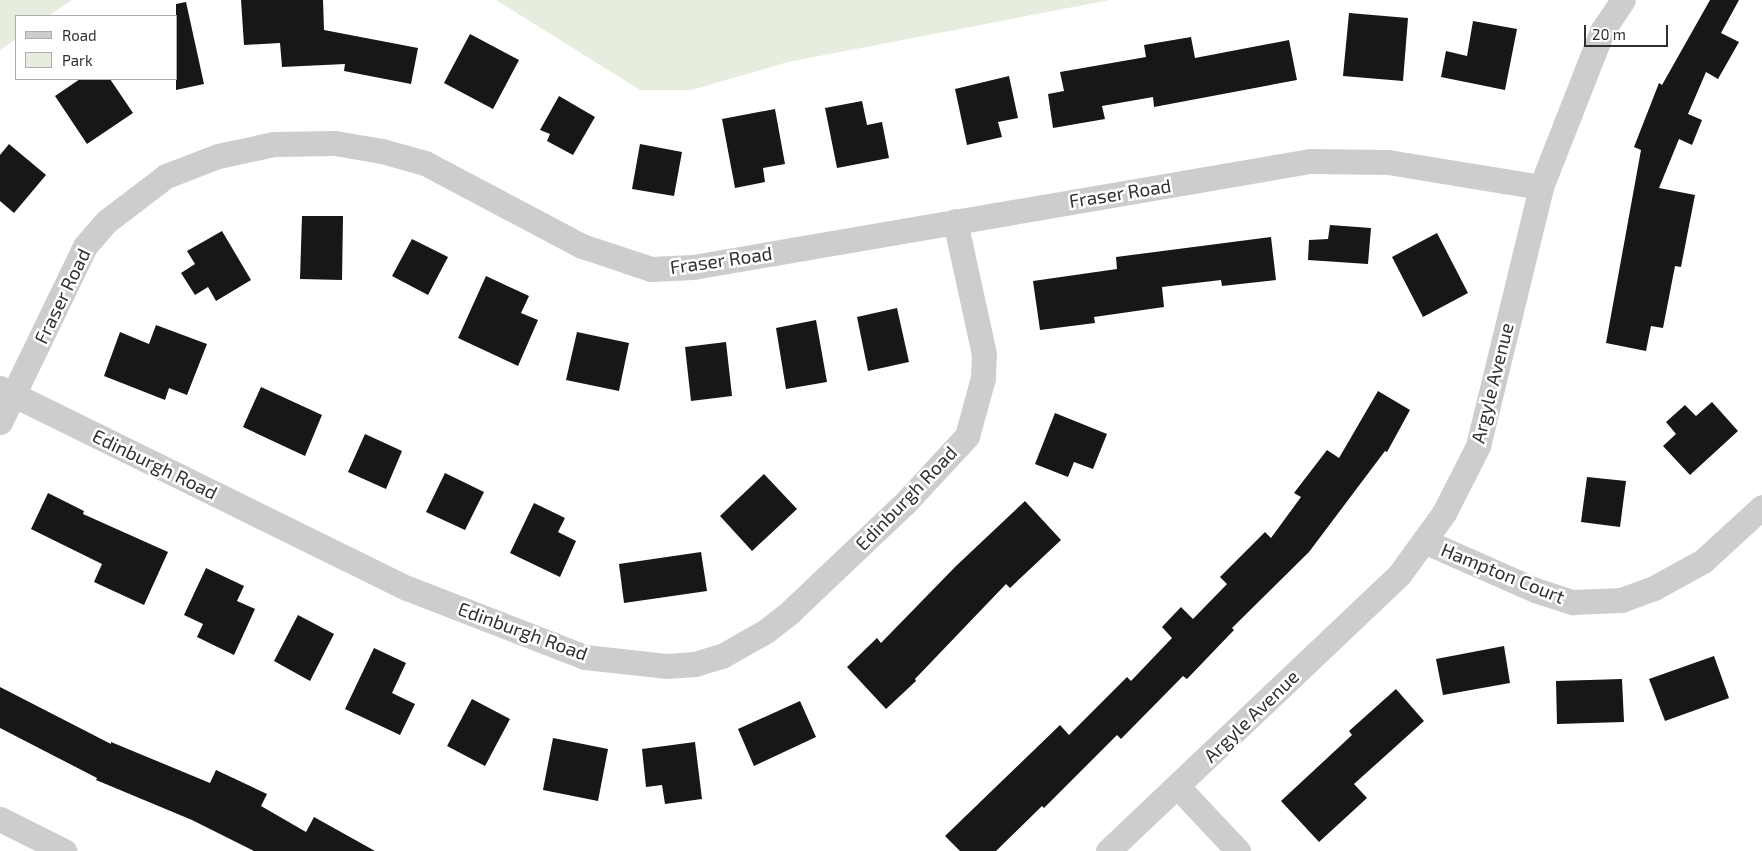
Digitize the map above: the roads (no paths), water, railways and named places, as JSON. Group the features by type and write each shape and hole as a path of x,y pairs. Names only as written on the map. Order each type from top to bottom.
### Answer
{"street":[{"name":"Argyle Avenue","path":"1108,851 1399,575 1444,513 1478,446 1541,187 1602,31 1623,0"},
{"name":"Fraser Road","path":"0,422 7,391 85,246 107,220 166,176 218,156 274,144 336,143 382,151 425,162 582,246 651,269 693,267 955,220 1310,162 1388,162 1541,187"},
{"name":"Edinburgh Road","path":"7,391 407,588 585,657 666,666 695,664 722,656 766,631 790,612 905,503 967,436 983,378 984,354 955,220"},
{"name":"Hampton Court","path":"1424,541 1535,590 1573,602 1621,600 1654,588 1703,561 1762,507"},
{"path":"1177,786 1238,851"},
{"path":"0,819 64,851"}]}
